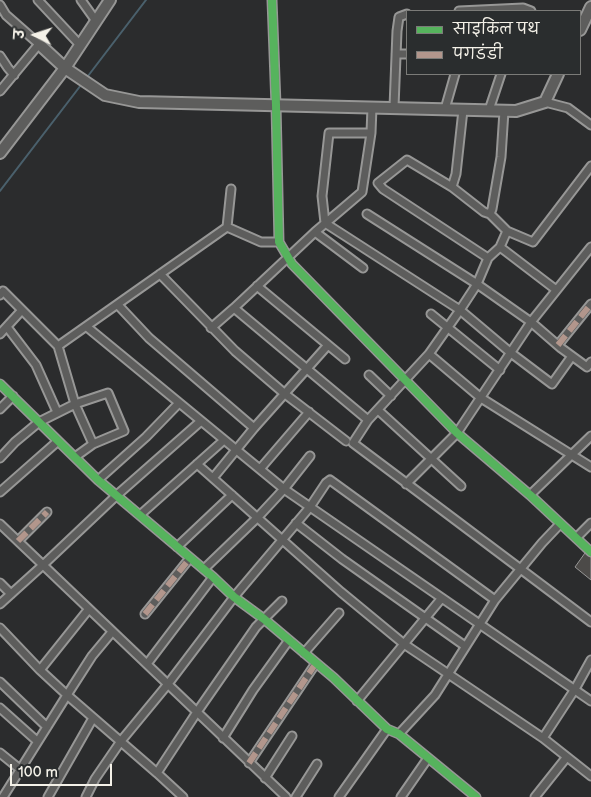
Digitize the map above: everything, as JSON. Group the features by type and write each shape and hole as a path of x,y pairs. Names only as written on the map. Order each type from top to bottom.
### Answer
{"street":[{"path":"38,0 80,45"},
{"path":"81,0 96,21"},
{"path":"0,153 65,68 110,0"},
{"path":"272,0 279,242 292,264 458,433 530,495 591,552"},
{"path":"522,10 524,0"},
{"path":"0,5 6,15 65,68 105,95 139,102 504,111 516,111 544,102 568,108 591,125"},
{"path":"581,27 591,6"},
{"path":"394,108 397,31 400,17 406,14"},
{"path":"0,91 39,44"},
{"path":"396,54 406,54"},
{"path":"0,56 14,74"},
{"path":"446,109 455,75"},
{"path":"489,110 501,75"},
{"path":"544,102 558,75"},
{"path":"211,328 362,192 371,133 372,107"},
{"path":"452,187 456,174 463,110"},
{"path":"490,214 501,157 504,111"},
{"path":"371,133 330,133 322,196 326,223 460,310 511,353 552,384 572,356"},
{"path":"488,258 383,189 378,183 406,160 452,187 484,212 490,214 508,231 533,242 591,166"},
{"path":"58,346 227,227 231,189"},
{"path":"367,214 477,284 531,322 572,356 590,366"},
{"path":"227,227 261,242 279,242"},
{"path":"508,231 500,246 488,258 477,284 429,354 368,420 352,444 591,622"},
{"path":"316,232 363,268"},
{"path":"500,246 555,288"},
{"path":"406,484 458,433 531,322 591,247"},
{"path":"160,274 235,351 346,441"},
{"path":"257,286 345,359"},
{"path":"0,295 3,292 58,346 75,404 93,444"},
{"path":"558,345 591,304"},
{"path":"118,305 149,338 254,428"},
{"path":"234,308 368,420"},
{"path":"0,334 22,310"},
{"path":"430,314 448,326 500,370"},
{"path":"7,327 36,364 57,412"},
{"path":"87,327 284,488 591,701"},
{"path":"213,478 254,428 328,345"},
{"path":"429,354 481,398 591,467"},
{"path":"369,375 391,396"},
{"path":"0,384 98,480 204,569 234,597 264,619 316,663 387,729 399,734 476,797"},
{"path":"0,458 15,442 39,422 75,404 108,393 124,431 93,444 75,457"},
{"path":"0,409 13,396"},
{"path":"98,480 146,437 178,403"},
{"path":"378,410 462,486"},
{"path":"260,469 309,412"},
{"path":"0,604 201,421"},
{"path":"530,495 591,436"},
{"path":"140,515 224,440"},
{"path":"0,492 58,441"},
{"path":"204,569 258,517 310,456"},
{"path":"197,464 341,592 404,644 542,738 591,776"},
{"path":"86,797 95,779 121,741 168,684 234,597 310,507 330,480 495,600"},
{"path":"177,547 232,495"},
{"path":"18,542 47,512"},
{"path":"296,523 465,646"},
{"path":"576,538 591,523"},
{"path":"0,524 286,797"},
{"path":"399,734 435,695 495,600 560,524"},
{"path":"145,614 190,558"},
{"path":"147,664 213,577"},
{"path":"0,583 11,594"},
{"path":"357,701 442,598"},
{"path":"157,773 196,712 256,627 282,601"},
{"path":"40,670 88,610"},
{"path":"304,653 338,613"},
{"path":"0,628 66,695 183,797"},
{"path":"3,797 66,695 92,656 112,632"},
{"path":"223,738 253,690 288,640"},
{"path":"542,738 575,689 591,660"},
{"path":"249,763 316,663"},
{"path":"0,682 47,727"},
{"path":"0,708 37,740"},
{"path":"48,797 93,718"},
{"path":"339,797 387,729"},
{"path":"265,778 292,736"},
{"path":"0,754 20,770"},
{"path":"400,797 428,758"},
{"path":"535,797 566,758"},
{"path":"296,797 318,764"}],"building":[{"path":"585,553 591,557 591,580 575,567"}],"waterway":[{"path":"88,76 146,0"},
{"path":"0,191 81,85"}],"marked path":[{"path":"558,345 591,304"},
{"path":"18,541 47,512"},
{"path":"145,614 190,558"},
{"path":"249,763 316,663"}],"cycle path":[{"path":"272,0 279,242 292,264 457,433 530,495 591,552"},
{"path":"0,384 98,480 234,597 264,619 334,678 387,729 399,734 476,797"}]}
